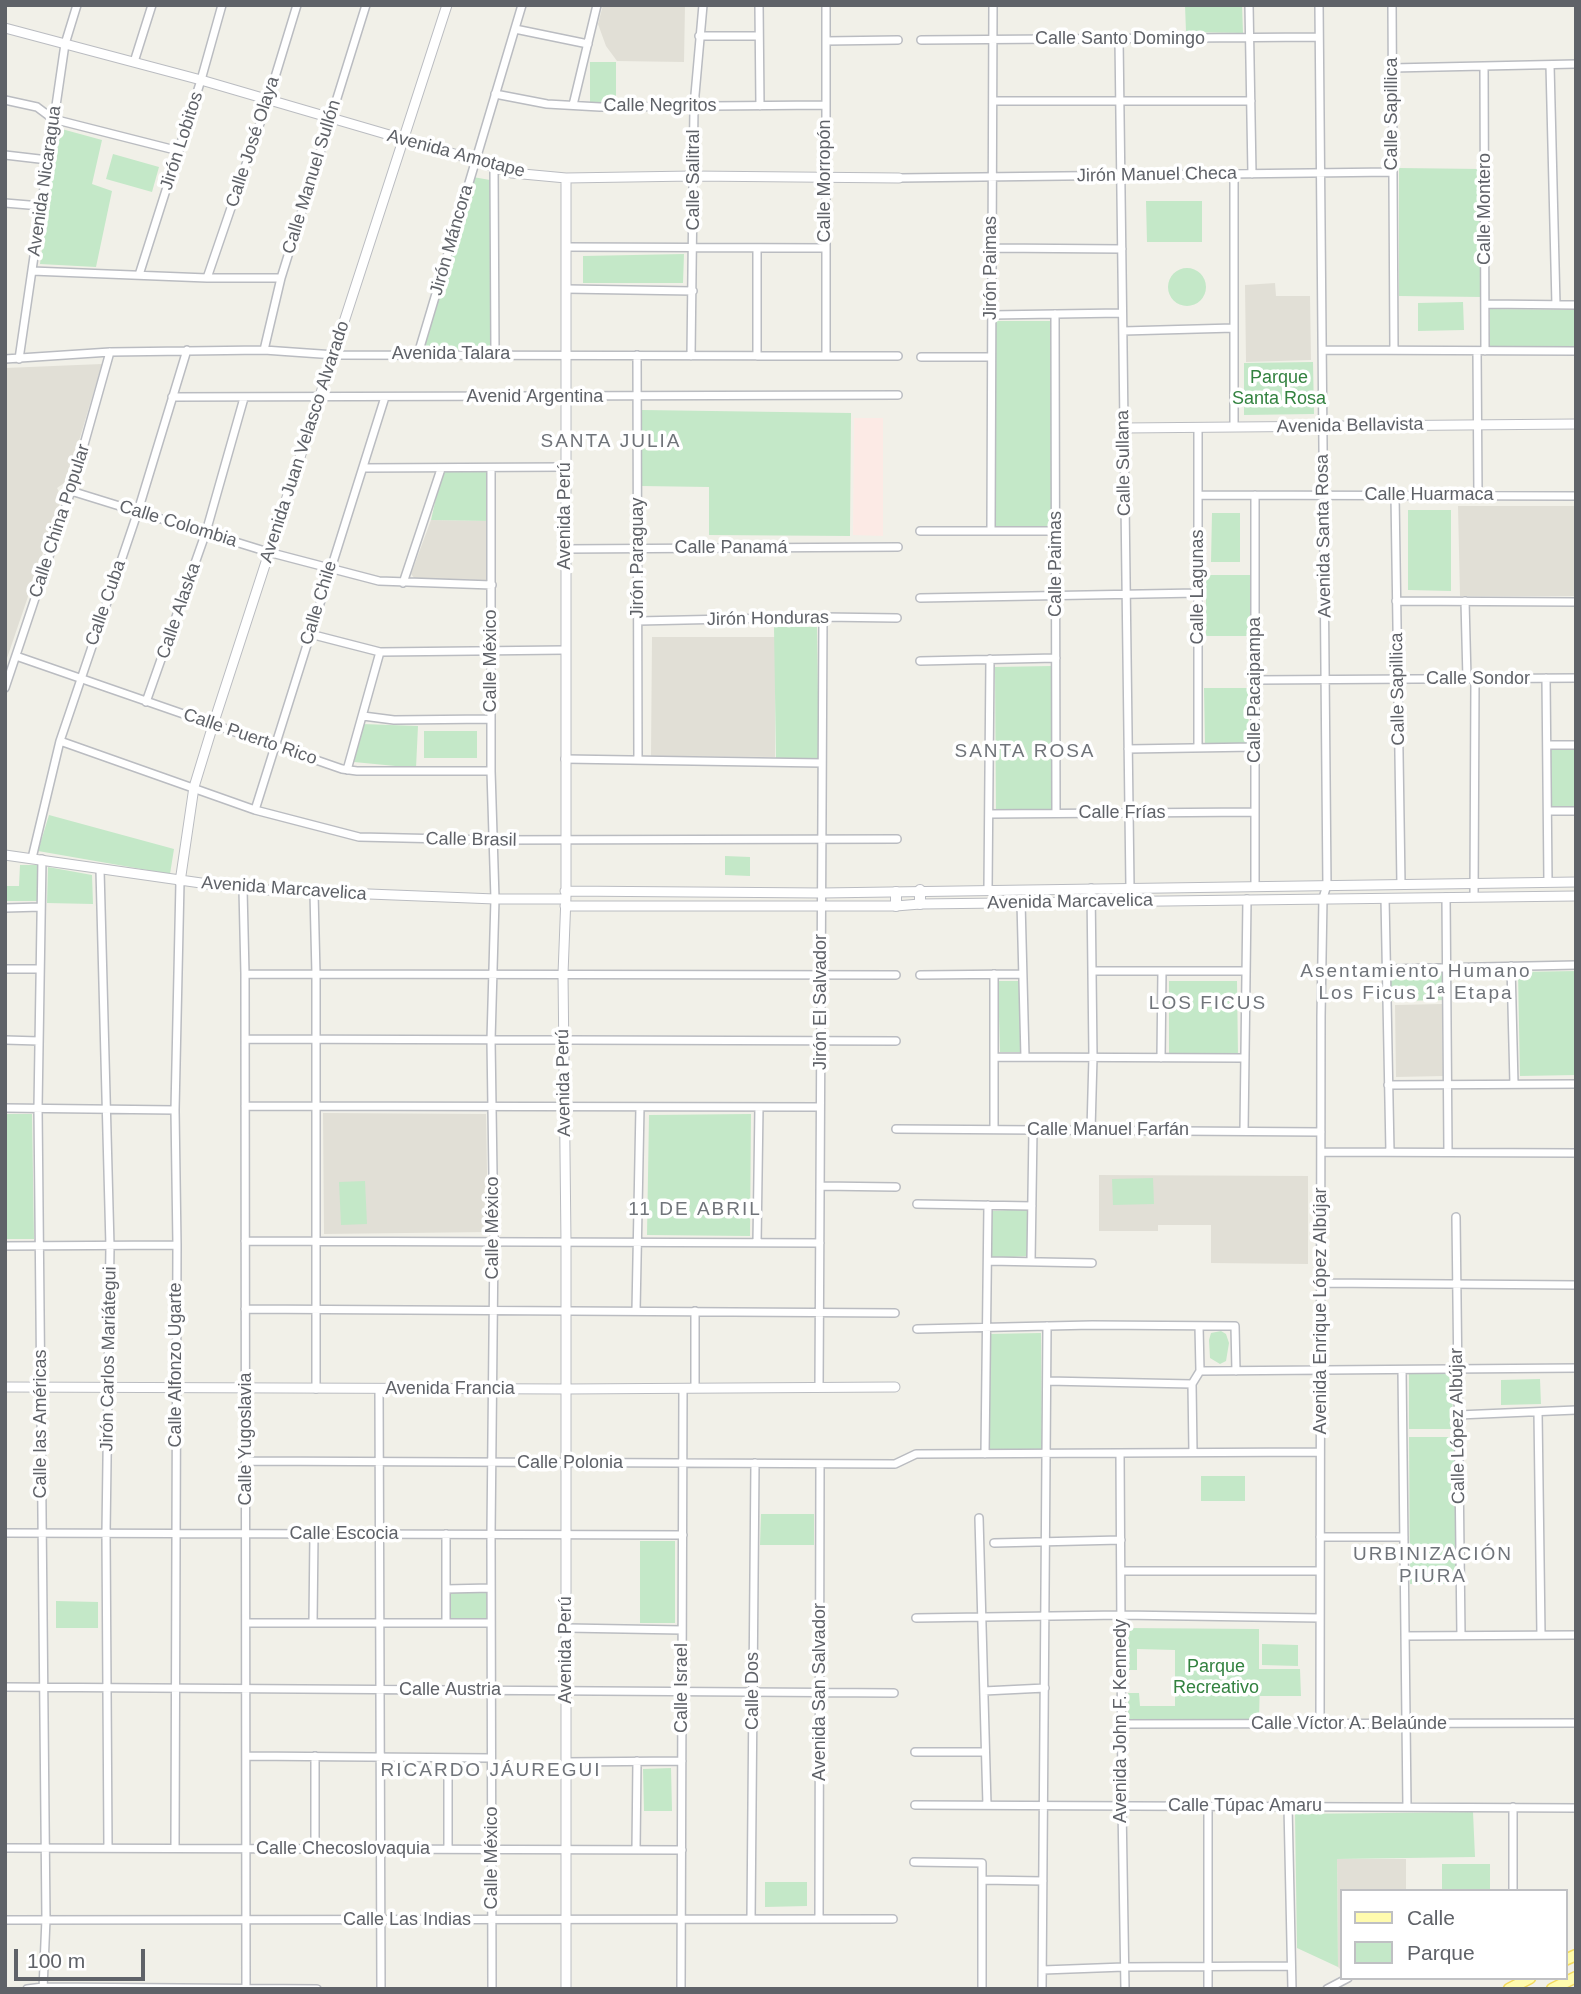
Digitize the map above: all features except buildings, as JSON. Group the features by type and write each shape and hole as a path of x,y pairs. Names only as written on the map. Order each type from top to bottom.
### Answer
{"main road":[{"path":"920,890 920,904"},
{"path":"896,892 896,906"},
{"path":"1552,1989 1570,1983"}],"street":[{"name":"Avenida Nicaragua","path":"19,359 65,44 77,5"},
{"path":"134,62 152,5"},
{"name":"Jirón Lobitos","path":"139,275 222,5"},
{"name":"Calle José Olaya","path":"208,278 297,5"},
{"name":"Calle Manuel Sullón","path":"264,350 281,278 366,5"},
{"name":"Avenida Juan Velasco Alvarado","path":"180,882 194,788 213,725 447,5"},
{"name":"Jirón Máncora","path":"418,354 522,5"},
{"path":"573,105 597,5"},
{"name":"Calle Salitral","path":"691,356 694,106 703,5"},
{"path":"759,5 760,106"},
{"name":"Calle Morropón","path":"826,5 826,356"},
{"name":"Jirón Paimas","path":"991,531 993,5"},
{"path":"1249,5 1252,174"},
{"name":"Avenida Santa Rosa","path":"1319,5 1326,680 1326,885 1323,898"},
{"name":"Calle Sapillica","path":"1392,5 1394,350"},
{"name":"Avenida Amotape","path":"5,28 201,80 512,173 566,178 922,177"},
{"path":"515,29 588,44"},
{"path":"699,36 759,36"},
{"name":"Calle Santo Domingo","path":"921,40 1319,37"},
{"name":"Calle Sullana","path":"1119,39 1130,887"},
{"path":"826,41 898,40"},
{"path":"1392,68 1576,64"},
{"path":"1550,65 1556,305"},
{"name":"Calle Montero","path":"1478,495 1477,425 1485,304 1484,67"},
{"name":"Calle Negritos","path":"495,94 547,104 573,105 825,105"},
{"path":"5,100 37,107 53,119 179,151"},
{"path":"993,101 1251,101"},
{"path":"5,155 48,160"},
{"path":"494,168 495,354"},
{"name":"Jirón Manuel Checa","path":"922,177 1392,172"},
{"path":"1234,174 1234,428"},
{"name":"Avenida Perú","path":"566,178 563,974 566,1242 566,1989"},
{"path":"5,203 41,206"},
{"path":"566,247 825,248"},
{"path":"757,248 757,356"},
{"path":"991,248 1122,249"},
{"path":"32,271 281,278"},
{"path":"566,289 693,291"},
{"path":"1485,304 1576,305"},
{"path":"991,315 1122,313"},
{"name":"Calle Paimas","path":"1055,314 1056,813"},
{"path":"1123,331 1234,328"},
{"name":"Avenida Talara","path":"5,359 187,350 264,350 335,355 898,356"},
{"name":"Calle Cuba","path":"32,859 60,741 138,511 187,350"},
{"path":"1322,350 1576,351"},
{"name":"Calle China Popular","path":"5,688 71,491 110,352"},
{"name":"Jirón Paraguay","path":"637,355 638,760"},
{"path":"920,357 992,357"},
{"name":"Avenid Argentina","path":"172,397 898,395"},
{"name":"Calle Chile","path":"255,810 385,397"},
{"name":"Calle Alaska","path":"146,702 206,532 244,398"},
{"name":"Avenida Bellavista","path":"1124,428 1576,424"},
{"name":"Calle Lagunas","path":"1198,428 1198,747"},
{"path":"363,468 565,467"},
{"path":"404,583 441,468"},
{"name":"Calle México","path":"491,468 491,771 495,899 491,1040 494,1241 491,1462 492,1989"},
{"name":"Calle Colombia","path":"71,491 268,552 379,581 492,585"},
{"name":"Calle Huarmaca","path":"1198,495 1576,496"},
{"name":"Calle Pacaipampa","path":"1255,495 1255,886"},
{"name":"Calle Sapillica","path":"1395,495 1401,884"},
{"path":"920,531 1056,531"},
{"name":"Calle Panamá","path":"565,549 898,547"},
{"path":"920,598 1198,593"},
{"path":"1396,601 1576,602"},
{"path":"1465,601 1471,679 1475,897"},
{"name":"Jirón El Salvador","path":"819,1387 823,617"},
{"name":"Jirón Honduras","path":"638,621 897,618"},
{"path":"310,634 380,652 565,650"},
{"path":"347,770 380,652"},
{"name":"Calle Puerto Rico","path":"16,656 347,770 491,771"},
{"path":"920,661 1056,658"},
{"path":"988,889 990,659"},
{"path":"1546,678 1548,882"},
{"name":"Calle Sondor","path":"1255,680 1576,678"},
{"path":"363,716 394,720 491,719"},
{"name":"Calle Brasil","path":"60,741 255,810 359,837 492,841 897,839"},
{"path":"1547,745 1576,745"},
{"path":"1128,749 1255,747"},
{"path":"565,759 822,763"},
{"path":"1548,811 1576,811"},
{"name":"Calle Frías","path":"989,814 1255,812"},
{"name":"Avenida Marcavelica","path":"5,855 243,890 495,899 1576,881"},
{"name":"Calle las Américas","path":"42,859 38,1108 46,1919 43,1988"},
{"name":"Jirón Carlos Mariátegui","path":"100,870 110,1246 106,1533 108,1848"},
{"name":"Calle Alfonzo Ugarte","path":"175,1848 175,1110 180,882"},
{"path":"1091,888 1091,1130"},
{"name":"Calle Yugoslavia","path":"243,890 246,1988"},
{"path":"314,893 316,1389"},
{"name":"Avenida Marcavelica","path":"565,899 821,907 1576,896"},
{"path":"1446,897 1448,1152"},
{"name":"Avenida Enrique López Albújar","path":"1320,1725 1323,898"},
{"path":"1385,898 1390,1152"},
{"path":"1244,1131 1247,899"},
{"path":"1021,902 1025,1057"},
{"path":"5,908 41,908"},
{"path":"1387,969 1576,965"},
{"path":"1511,966 1514,1084"},
{"path":"5,969 40,969"},
{"path":"1092,971 1246,971"},
{"path":"1161,1058 1162,971"},
{"path":"245,974 896,975"},
{"path":"994,974 994,1129"},
{"path":"920,975 1022,974"},
{"path":"245,1039 896,1041"},
{"path":"5,1041 39,1041"},
{"path":"996,1057 1244,1058"},
{"path":"1388,1085 1576,1084"},
{"path":"245,1106 820,1107"},
{"path":"636,1311 640,1107"},
{"path":"757,1243 758,1107"},
{"path":"5,1108 175,1110"},
{"name":"Calle Manuel Farfán","path":"896,1129 1321,1132"},
{"path":"1031,1261 1032,1130"},
{"path":"1321,1152 1576,1153"},
{"path":"820,1186 896,1187"},
{"path":"917,1204 1032,1206"},
{"path":"985,1454 988,1205"},
{"name":"Calle López Albújar","path":"1456,1217 1461,1635"},
{"path":"245,1241 820,1243"},
{"path":"5,1246 177,1245"},
{"path":"989,1261 1092,1263"},
{"path":"1321,1283 1576,1285"},
{"path":"245,1308 895,1313"},
{"path":"695,1311 695,1388"},
{"path":"1042,1989 1047,1326"},
{"path":"1193,1452 1192,1384 1200,1371 1199,1326"},
{"path":"917,1329 1235,1326 1236,1371"},
{"path":"1200,1371 1576,1368"},
{"path":"1402,1370 1407,1807"},
{"path":"1047,1381 1192,1384"},
{"name":"Avenida Francia","path":"5,1387 895,1387"},
{"name":"Calle Israel","path":"681,1989 683,1388"},
{"path":"379,1389 380,1989"},
{"path":"1458,1415 1576,1410"},
{"path":"1538,1412 1541,1635"},
{"name":"Calle Polonia","path":"246,1461 895,1464 916,1454 1320,1452"},
{"name":"Avenida John F. Kennedy","path":"1120,1453 1125,1989"},
{"name":"Calle Dos","path":"751,1919 755,1463"},
{"name":"Avenida San Salvador","path":"820,1464 820,1919"},
{"path":"979,1518 987,1805"},
{"name":"Calle Escocia","path":"5,1533 683,1535"},
{"path":"313,1623 314,1534"},
{"path":"446,1534 446,1623"},
{"path":"1320,1537 1404,1537"},
{"path":"994,1543 1121,1540"},
{"path":"1121,1571 1320,1571"},
{"path":"446,1589 491,1588"},
{"path":"916,1618 1121,1615 1320,1618"},
{"path":"246,1623 491,1623"},
{"path":"567,1628 682,1630"},
{"path":"1405,1636 1576,1635"},
{"name":"Calle Austria","path":"5,1687 894,1693"},
{"path":"984,1691 1045,1688"},
{"name":"Calle Víctor A. Belaúnde","path":"1121,1724 1576,1723"},
{"path":"915,1752 985,1752"},
{"path":"246,1756 491,1758"},
{"path":"315,1756 315,1849"},
{"path":"448,1758 448,1849"},
{"path":"636,1850 637,1761"},
{"path":"566,1762 682,1761"},
{"name":"Calle Túpac Amaru","path":"915,1805 1576,1808"},
{"path":"1208,1806 1208,1989"},
{"path":"1287,1807 1292,1989"},
{"path":"1513,1807 1513,1889"},
{"name":"Calle Checoslovaquia","path":"5,1848 682,1850"},
{"path":"914,1862 982,1863 982,1989"},
{"path":"982,1880 1043,1881"},
{"name":"Calle Las Indias","path":"5,1920 893,1919"},
{"path":"1043,1970 1290,1966"},
{"path":"1327,1989 1344,1980"},
{"path":"27,1989 317,1989"}],"shaded area":[{"path":"603,5 685,5 684,62 617,61 606,46 598,24"},
{"path":"1275,283 1276,296 1310,296 1311,360 1246,362 1245,285"},
{"path":"102,364 67,481 57,488 62,497 5,664 5,368"},
{"path":"854,418 883,418 883,536 853,535"},
{"path":"1458,506 1576,506 1576,596 1460,596"},
{"path":"431,520 489,521 489,580 415,579 411,574"},
{"path":"652,637 775,637 775,757 651,756"},
{"path":"1442,1004 1443,1076 1396,1077 1395,1005"},
{"path":"323,1113 486,1114 488,1232 324,1234"},
{"path":"1099,1175 1308,1176 1308,1264 1211,1263 1211,1225 1158,1225 1158,1231 1099,1231"},
{"path":"1337,1859 1406,1859 1406,1889 1340,1889 1340,1969"}],"green space":[{"path":"1185,5 1242,5 1243,33 1186,32"},
{"path":"590,62 616,62 616,102 590,102"},
{"path":"58,128 102,140 92,184 112,191 96,267 40,264"},
{"path":"113,154 159,167 152,192 106,179"},
{"path":"1399,168 1482,169 1482,297 1399,296"},
{"path":"473,177 490,180 492,351 424,349"},
{"path":"1146,201 1202,201 1202,242 1147,242"},
{"path":"684,254 683,283 583,283 583,256"},
{"path":"1187,268 1200,274 1206,287 1200,300 1187,306 1174,300 1168,287 1174,274"},
{"path":"1463,302 1464,330 1418,331 1418,303"},
{"path":"1490,309 1576,310 1576,351 1490,349"},
{"path":"996,321 1051,321 1051,528 995,528"},
{"name":"Parque Santa Rosa","path":"1313,362 1314,414 1244,415 1244,363"},
{"path":"642,410 851,413 850,536 709,535 709,487 641,486"},
{"path":"442,471 489,472 489,521 431,520"},
{"path":"1408,510 1451,510 1451,591 1408,590"},
{"path":"1212,513 1240,513 1240,562 1211,562"},
{"path":"1206,575 1250,575 1250,636 1206,636"},
{"path":"774,627 817,627 819,759 776,759"},
{"path":"1052,666 1054,812 996,812 995,667"},
{"path":"1204,688 1248,688 1249,744 1205,744"},
{"path":"362,724 418,726 416,768 354,762"},
{"path":"424,731 477,731 477,758 424,758"},
{"path":"1549,750 1576,750 1576,809 1551,809"},
{"path":"49,815 174,849 170,874 38,851"},
{"path":"725,856 750,857 750,876 725,875"},
{"path":"20,865 37,865 37,901 5,901 5,886 19,886"},
{"path":"48,867 92,875 93,904 47,903"},
{"path":"1391,968 1447,969 1448,1000 1391,1001"},
{"path":"1576,971 1576,1075 1520,1076 1518,972"},
{"path":"998,981 1020,981 1022,1052 1000,1052"},
{"path":"1169,981 1237,981 1238,1056 1169,1056"},
{"path":"5,1114 32,1114 34,1239 5,1239"},
{"path":"751,1114 750,1236 647,1235 649,1115"},
{"path":"1153,1178 1154,1204 1113,1205 1112,1179"},
{"path":"365,1181 367,1224 341,1225 339,1182"},
{"path":"1028,1210 1029,1256 993,1258 991,1211"},
{"path":"1221,1331 1226,1334 1229,1343 1226,1361 1220,1364 1210,1358 1209,1340 1211,1333"},
{"path":"1041,1333 1042,1449 989,1450 988,1334"},
{"path":"1409,1373 1452,1374 1453,1429 1409,1429"},
{"path":"1540,1379 1541,1404 1501,1405 1501,1380"},
{"path":"1409,1437 1456,1437 1457,1584 1410,1584"},
{"path":"1201,1476 1245,1476 1245,1501 1201,1501"},
{"path":"761,1514 814,1514 814,1545 760,1545"},
{"path":"640,1541 675,1541 675,1623 640,1623"},
{"path":"451,1590 487,1590 488,1619 451,1620"},
{"path":"56,1601 98,1602 98,1628 56,1628"},
{"name":"Parque Recreativo","path":"1125,1628 1259,1629 1259,1669 1300,1669 1301,1696 1260,1696 1260,1679 1259,1720 1128,1719 1128,1693 1139,1693 1140,1706 1175,1706 1175,1650 1137,1649 1137,1670 1125,1670"},
{"path":"1262,1644 1298,1645 1298,1666 1262,1665"},
{"path":"671,1768 672,1811 644,1811 643,1769"},
{"path":"1473,1812 1475,1857 1337,1859 1338,1967 1297,1948 1295,1814"},
{"path":"1442,1864 1490,1864 1490,1889 1442,1889"},
{"path":"765,1882 807,1882 807,1906 765,1907"}],"district":[{"name":"SANTA JULIA","path":"611,442"},
{"name":"SANTA ROSA","path":"1025,752"},
{"name":"Asentamiento Humano Los Ficus 1ª Etapa","path":"1416,983"},
{"name":"LOS FICUS","path":"1208,1004"},
{"name":"11 DE ABRIL","path":"695,1210"},
{"name":"URBINIZACIÓN PIURA","path":"1433,1566"},
{"name":"RICARDO JÁUREGUI","path":"491,1771"}]}
